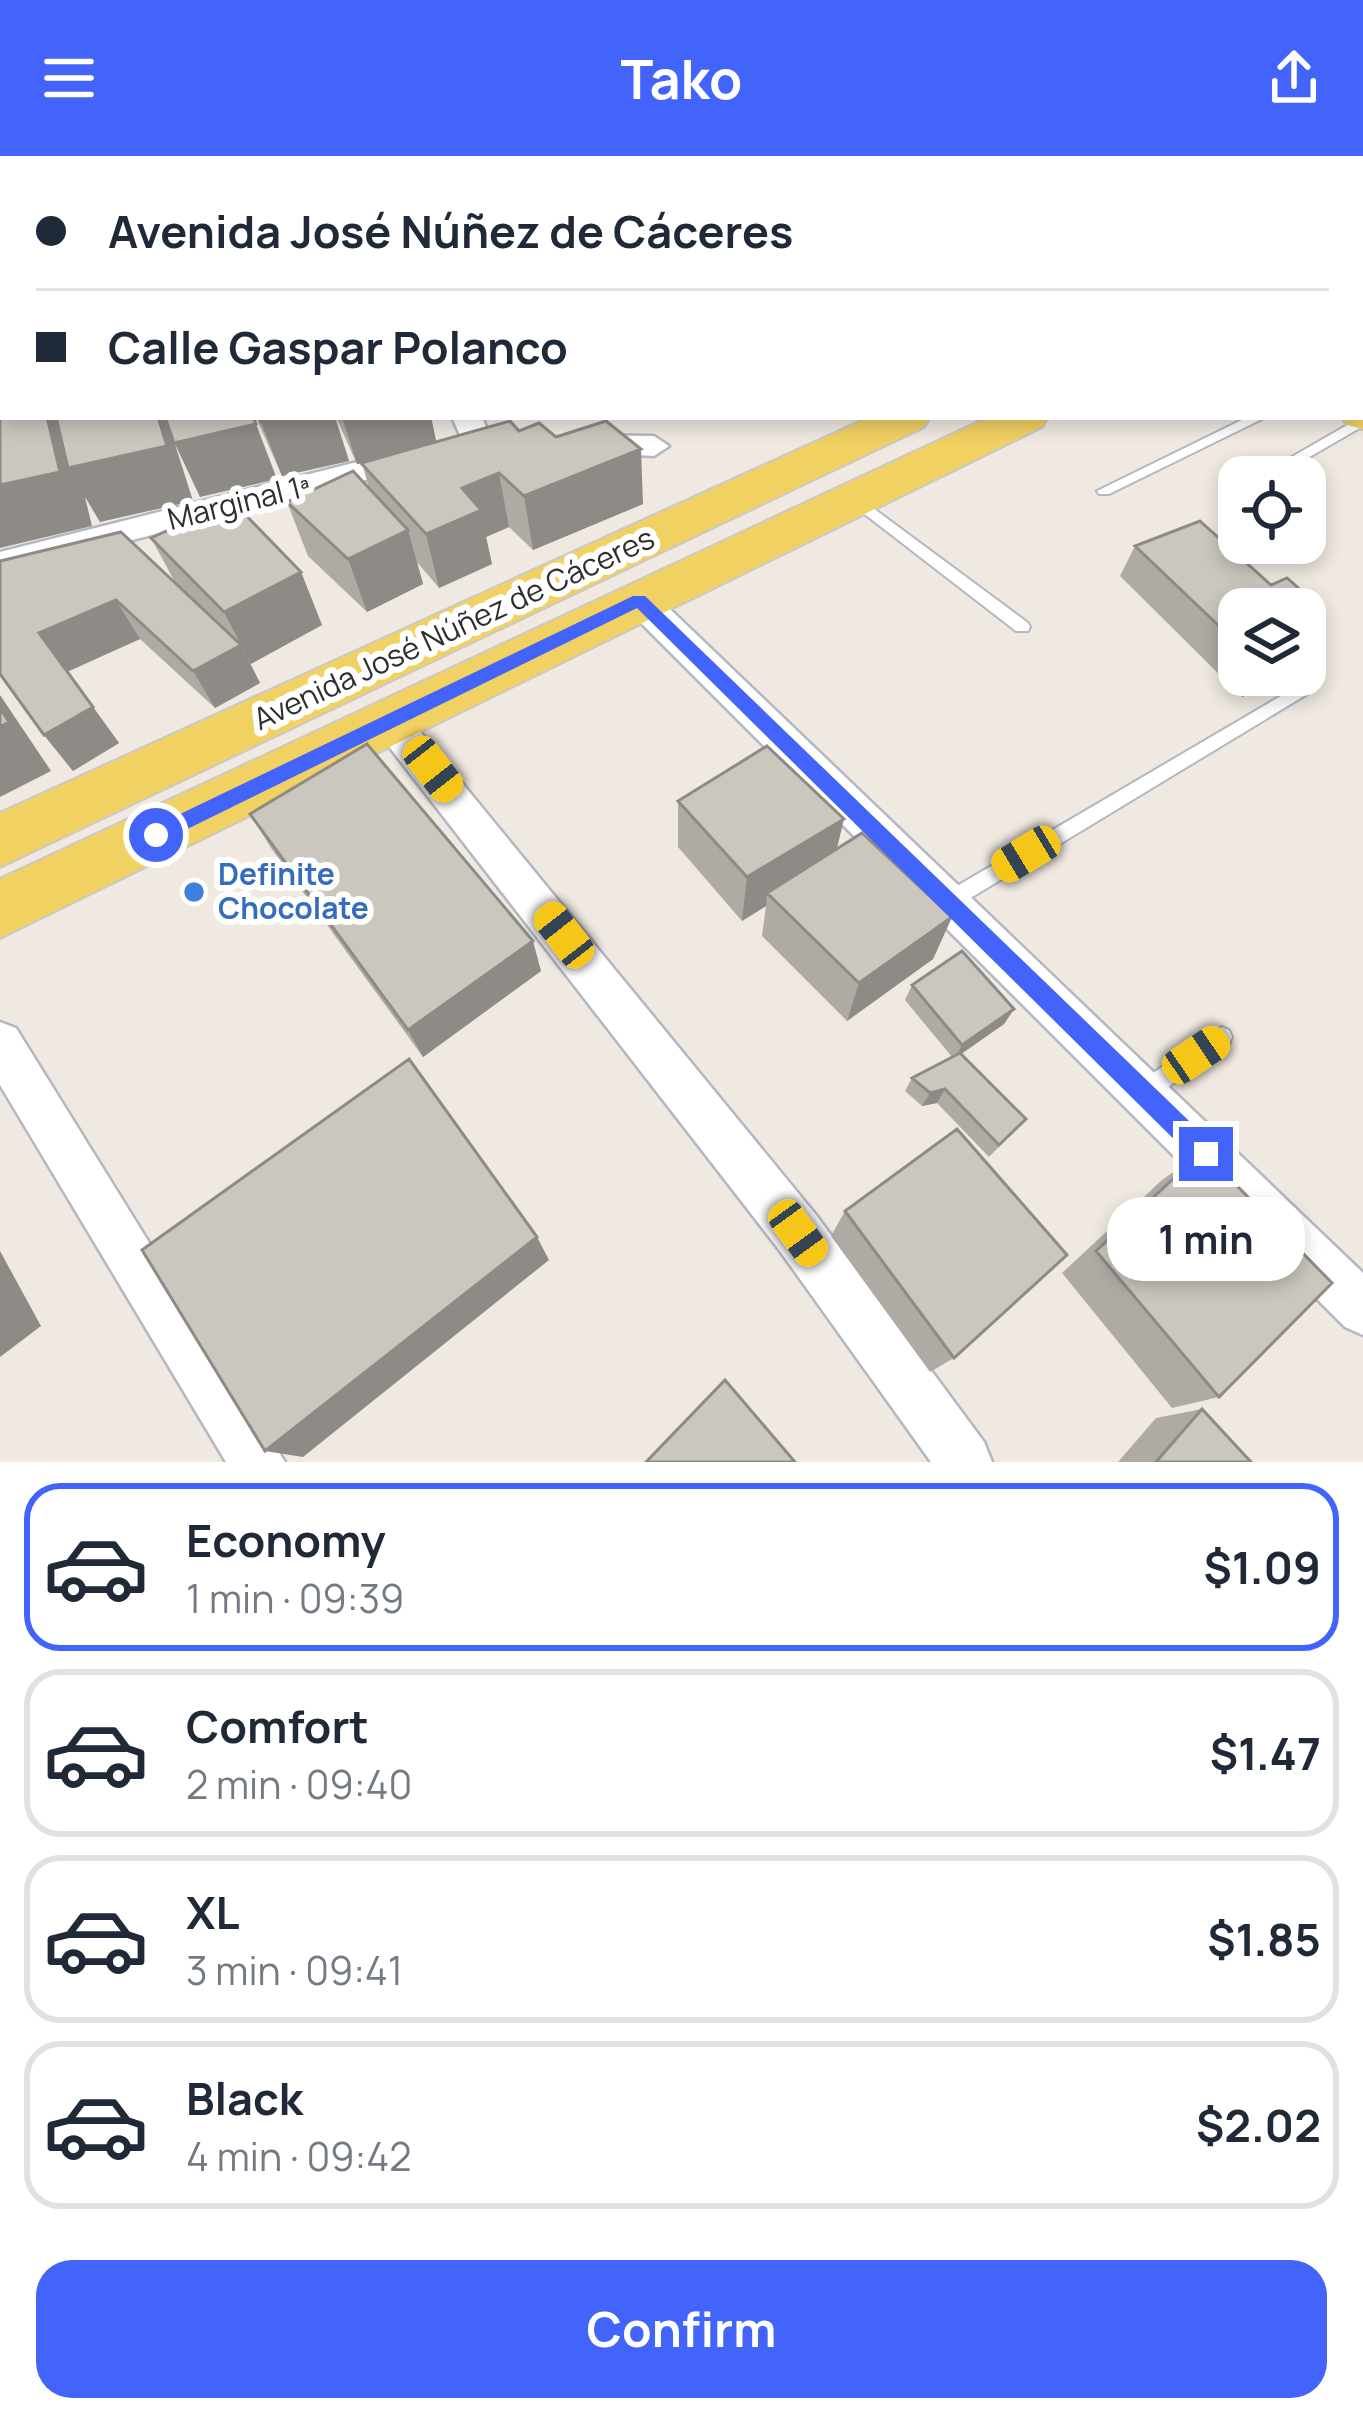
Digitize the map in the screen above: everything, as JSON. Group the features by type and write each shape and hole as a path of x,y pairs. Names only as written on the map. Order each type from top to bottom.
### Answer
{"main road":[{"name":"Avenida José Núñez de Cáceres","path":"0,841 902,420"},
{"name":"Avenida José Núñez de Cáceres","path":"0,910 1020,420"}],"street":[{"name":"Marginal 1ª","path":"0,563 467,440"},
{"path":"544,443 654,446"},
{"path":"639,600 1363,1309"},
{"path":"390,721 798,1233 964,1462"},
{"path":"0,1043 256,1462"}],"lane":[{"path":"1104,491 1253,420"},
{"path":"1298,456 1357,420"},
{"path":"854,499 1022,627"},
{"path":"947,902 1291,696"},
{"path":"1143,1092 1222,1037"}],"building":[{"path":"0,420 48,420 60,472 0,485"},
{"path":"57,420 159,420 167,446 68,468"},
{"path":"166,420 254,420 256,424 174,443"},
{"path":"510,421 519,431 539,423 556,437 606,421 641,449 524,496 499,473 462,488 481,510 426,534 361,463"},
{"path":"353,471 408,530 348,559 287,502"},
{"path":"232,501 301,572 224,612 151,538"},
{"path":"1200,521 1218,537 1218,564 1248,564 1271,585 1287,578 1298,588 1218,588 1218,625 1135,546"},
{"path":"121,532 241,645 193,671 116,600 39,633 93,707 44,735 0,674 0,561"},
{"path":"367,744 533,941 408,1030 250,814"},
{"path":"767,746 844,819 747,877 678,801"},
{"path":"862,833 952,917 859,983 767,893"},
{"path":"962,951 1014,1009 962,1045 912,985"},
{"path":"960,1053 1026,1119 999,1145 945,1089 930,1093 912,1078"},
{"path":"409,1059 537,1237 265,1451 142,1250"},
{"path":"957,1129 1067,1255 954,1358 845,1211"},
{"path":"1203,1151 1332,1283 1219,1397 1096,1251"},
{"path":"725,1380 795,1462 646,1462"},
{"path":"1202,1409 1251,1462 1156,1462"}],"place":[{"name":"Definite Chocolate","path":"194,892"}],"route":[{"path":"156,835 639,600 1206,1154"}]}
